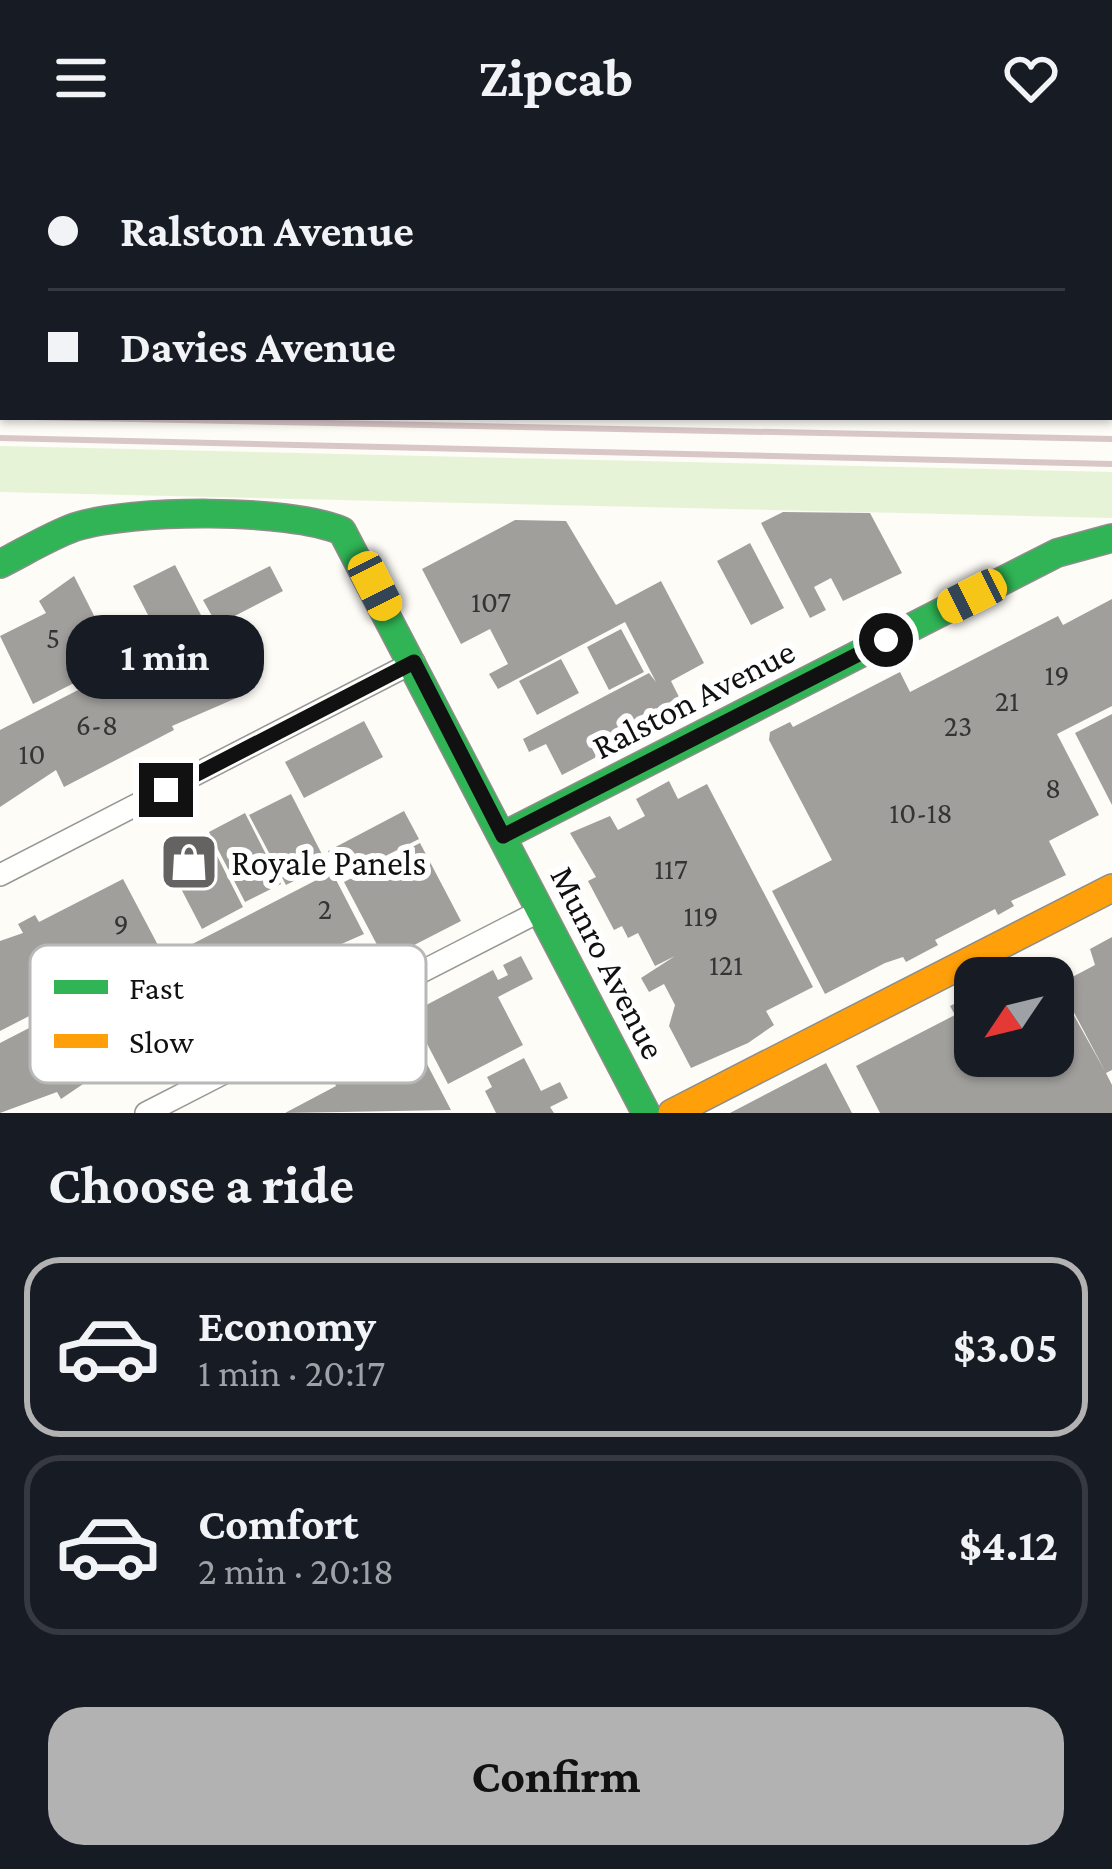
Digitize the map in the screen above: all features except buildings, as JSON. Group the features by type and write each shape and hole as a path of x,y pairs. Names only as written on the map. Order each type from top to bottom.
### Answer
{"street":[{"name":"Munro Avenue","path":"0,564 103,518 311,518 337,527 356,549 646,1113"},
{"name":"Ralston Avenue","path":"503,836 1057,553 1112,538"},
{"path":"0,875 414,662"},
{"path":"672,1113 1112,888"},
{"path":"426,969 542,910"},
{"path":"146,1113 205,1083"}],"green space":[{"path":"0,446 1112,472 1112,518 0,492"}],"railway":[{"path":"180,420 1112,439"},
{"path":"0,438 1112,464"}],"traffic: fast":[{"path":"0,564 75,527 133,517 249,515 317,523 342,531 646,1113"},
{"path":"503,836 1057,553 1112,538"}],"traffic: slow":[{"path":"672,1113 1112,888"}],"place":[{"name":"Royale Panels","path":"189,862"}],"route":[{"path":"166,790 414,662 503,836 886,640"}]}
